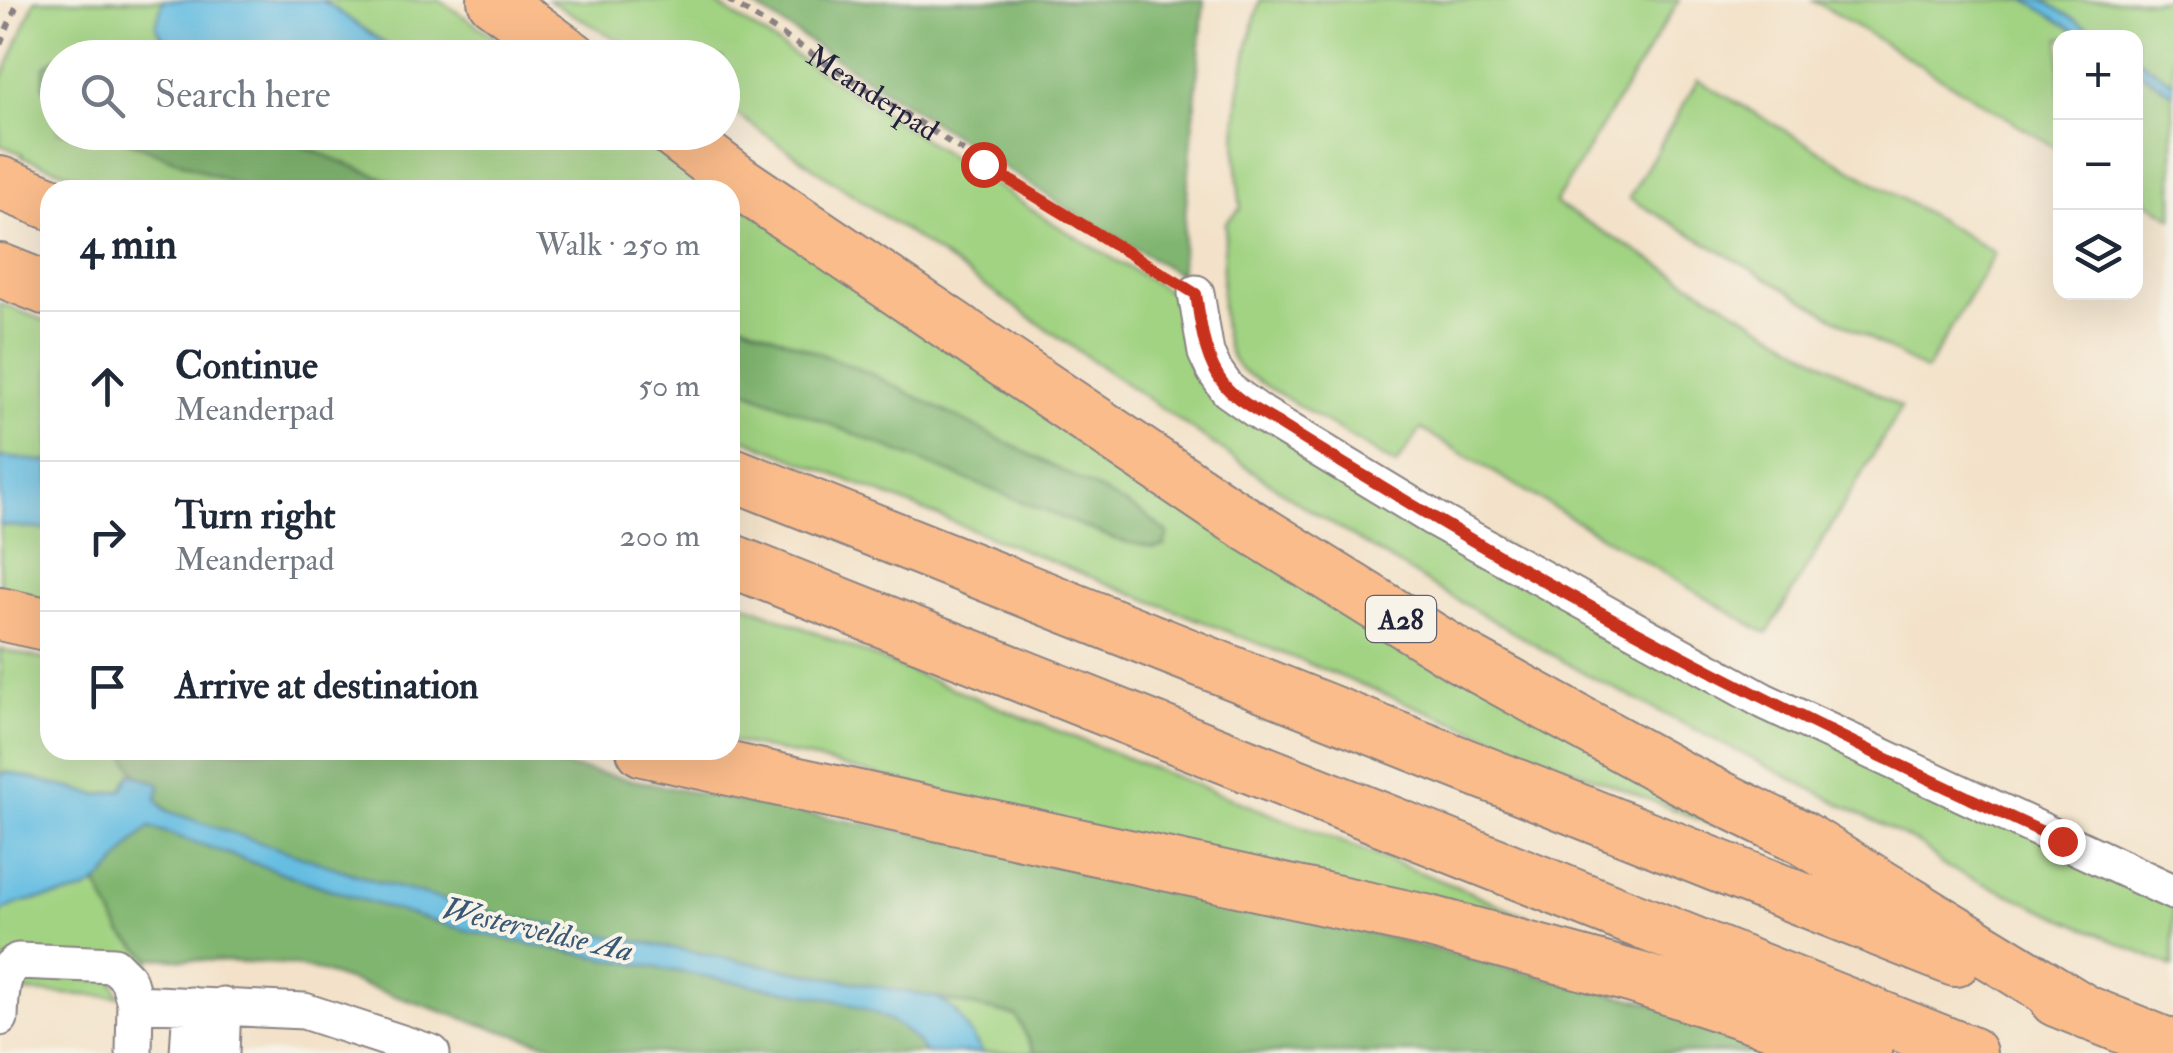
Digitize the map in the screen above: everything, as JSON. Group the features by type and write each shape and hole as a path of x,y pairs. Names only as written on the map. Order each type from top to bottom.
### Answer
{"highway":[{"path":"494,0 548,40"},
{"name":"A28","path":"697,150 736,180"},
{"name":"A28","path":"740,183 1286,548 1461,657 1679,777 1801,838 2089,1014"},
{"path":"0,184 40,199"},
{"path":"0,270 40,286"},
{"name":"A28","path":"740,477 2173,1047"},
{"path":"740,564 1970,1053"},
{"path":"0,614 40,623"},
{"path":"688,760 1430,922 1637,978 1865,1053"}],"street":[{"path":"1196,294 1206,353 1214,370 1228,390 1280,425 1450,528 1764,700 2173,892"},
{"path":"0,1018 3,976 6,967 18,961 114,965 128,979 135,1003 134,1053"},
{"path":"135,1003 304,1011 432,1053"},
{"path":"188,1053 207,1005"},
{"path":"207,1005 221,1053"}],"path":[{"path":"0,44 19,0"},
{"name":"Meanderpad","path":"728,0 1080,226 1196,294"}],"green space":[{"path":"35,0 163,0 156,27 165,40 40,40 40,150 150,150 225,180 88,180 22,157 23,154 0,145 0,84"},
{"path":"322,0 439,0 499,40 380,40"},
{"path":"548,0 710,0 1056,225 1173,294 1185,317 1197,376 1205,386 2173,904 2173,967 1942,865 1923,846 1582,672 1300,504 740,117 740,40 618,40"},
{"path":"745,0 1204,0 1180,275 1068,209"},
{"path":"1260,0 1679,0 1555,203 1901,408 1767,634 1421,429 1396,465 1242,371 1226,342 1222,280 1226,222 1241,208 1236,153 1238,103"},
{"path":"1813,0 2026,0 2074,30 2053,30 2053,146"},
{"path":"2043,0 2173,0 2173,82 2143,63 2143,30 2092,30"},
{"path":"2143,75 2173,94 2173,218 2143,199"},
{"path":"1698,80 1995,253 1926,371 1629,198"},
{"path":"150,150 312,150 388,180 225,180"},
{"path":"312,150 661,150 705,180 388,180"},
{"path":"740,203 1715,816 1710,824 740,437 740,388 1117,540 869,373 740,322"},
{"path":"0,303 40,319 40,461 0,457"},
{"path":"740,322 869,373 1102,491 1144,514 1168,533 1164,546 1153,548 1117,540 740,388"},
{"path":"0,525 40,529 40,600 0,592"},
{"path":"740,602 1470,892 1597,947 1229,865 740,743"},
{"path":"0,649 40,659 40,760 128,760 137,775 131,773 122,790 99,795 7,772 0,775"},
{"path":"128,760 534,760 1131,872 1846,1053 1035,1053 1016,1016 892,989 578,932 387,884 175,814 157,800 160,784 137,775"},
{"path":"149,826 357,898 483,934 848,1003 892,1022 925,1053 582,1053 498,1030 320,971 287,964 150,958 121,933 97,884"},
{"path":"97,884 121,933 150,958 147,985 0,960 0,913 23,902"},
{"path":"110,974 119,997 9,991 10,976"},
{"path":"938,998 1017,1016 1035,1053 983,1053 955,1011"}],"water":[{"path":"163,0 322,0 380,40 165,40 156,27"},
{"path":"2026,0 2043,0 2092,30 2074,30"},
{"path":"2143,63 2173,82 2173,94 2143,75"},
{"path":"0,457 40,461 40,529 0,525"},
{"name":"Westerveldse Aa","path":"7,772 98,795 122,790 131,773 160,784 157,800 164,810 377,882 512,918 938,998 955,1011 983,1053 925,1053 892,1022 823,997 550,948 441,923 150,827 103,878 86,890 25,902 0,913 0,775"}],"route":[{"path":"983,164 1196,294 1206,353 1214,370 1228,390 1264,414 1433,518 1605,616 1764,700 2062,841"}]}
